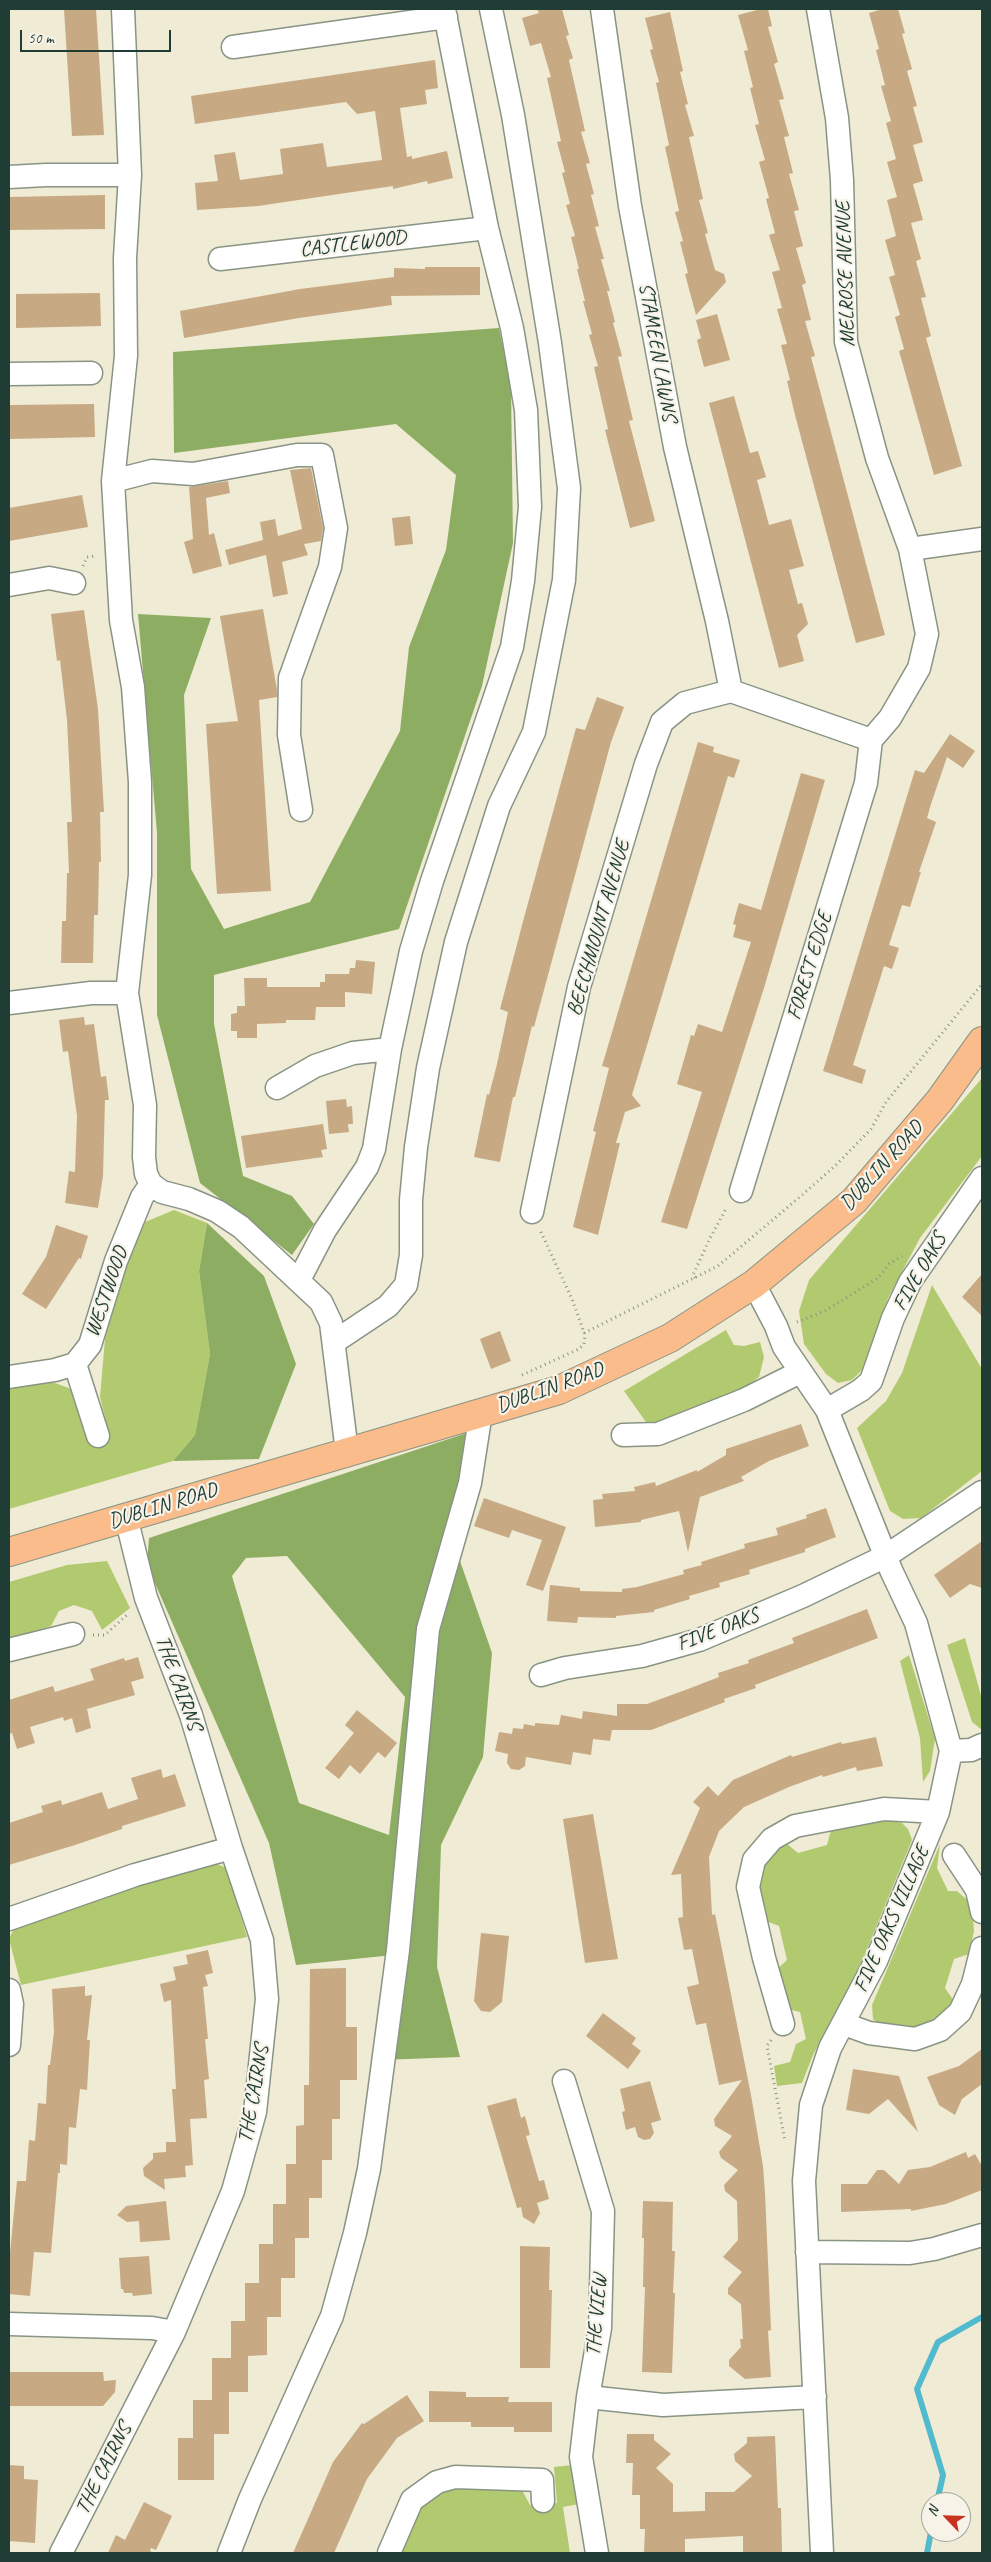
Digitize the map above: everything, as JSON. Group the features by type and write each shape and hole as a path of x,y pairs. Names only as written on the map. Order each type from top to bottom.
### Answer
{"main road":[{"name":"DUBLIN ROAD","path":"9,1552 570,1385 670,1338 754,1284 854,1201 940,1100 982,1041"}],"street":[{"path":"123,9 130,175 125,258 126,356 113,481 121,620 133,687 140,782 140,876 127,994 145,1105 144,1158 146,1174 151,1184 162,1192 189,1199 218,1211 240,1227 321,1302 331,1322 347,1452"},
{"path":"334,1342 388,1306 406,1285 411,1255 411,1200 416,1147 428,1068 452,962 499,806 534,732 564,580 569,488 550,343 513,115 490,9"},
{"name":"STAMEEN LAWNS","path":"602,9 630,206 675,447 717,621 731,692"},
{"name":"MELROSE AVENUE","path":"818,9 838,118 842,180 846,342 877,458 910,549 927,634 919,668 890,718 871,740"},
{"path":"232,47 445,13 487,228 512,328 526,410 530,507 523,581 512,647 432,881 411,951 390,1049 374,1149 367,1167 325,1230 299,1280"},
{"path":"9,177 130,175"},
{"name":"CASTLEWOOD","path":"220,260 487,228"},
{"path":"9,374 91,373"},
{"path":"113,481 152,471 193,474 297,455 322,455 336,528 330,567 290,678 289,735 301,810"},
{"path":"910,549 982,539"},
{"path":"9,585 49,578 74,583"},
{"path":"731,692 871,740"},
{"name":"BEECHMOUNT AVENUE","path":"532,1212 580,988 649,756 662,722 685,703 731,692"},
{"name":"FOREST EDGE","path":"741,1191 866,784 871,740"},
{"path":"9,1003 91,993 127,994"},
{"path":"277,1088 315,1066 353,1053 390,1049"},
{"name":"FIVE OAKS","path":"827,1410 861,1390 871,1381 893,1318 910,1282 925,1257 982,1178"},
{"name":"WESTWOOD","path":"9,1377 55,1370 75,1364 90,1344 116,1260 142,1197 151,1184"},
{"path":"754,1284 776,1326 784,1347 827,1410 886,1556 968,1749"},
{"path":"75,1364 98,1436"},
{"path":"623,1435 658,1434 744,1400 800,1372"},
{"path":"228,2553 250,2499 332,2316 356,2233 369,2169 398,1950 428,1629 470,1483 481,1412"},
{"name":"FIVE OAKS","path":"541,1675 565,1668 642,1656 699,1640 803,1596 886,1556 982,1492"},
{"name":"THE CAIRNS","path":"61,2553 174,2332 233,2191 255,2112 267,1998 262,1940 231,1848 192,1715 146,1598 126,1517"},
{"path":"9,1650 73,1634"},
{"name":"FIVE OAKS VILLAGE","path":"822,2553 804,2181 811,2105 830,2048 876,1961 938,1812 968,1749"},
{"name":"FIVE OAKS VILLAGE","path":"783,2024 764,1958 748,1887 754,1860 772,1839 795,1826 884,1808 938,1812"},
{"path":"9,1919 135,1876 231,1848"},
{"name":"FIVE OAKS VILLAGE","path":"954,1855 978,1890 982,1912"},
{"path":"844,2024 869,2033 915,2039 940,2030 960,2012 973,1984 982,1948"},
{"path":"9,1990 12,2004 9,2045"},
{"name":"THE VIEW","path":"564,2081 603,2211 600,2328 588,2397 581,2457 597,2553"},
{"path":"807,2252 910,2253 934,2249 982,2235"},
{"path":"9,2324 152,2328 174,2332"},
{"path":"588,2397 663,2405 815,2397"},
{"path":"389,2553 412,2500 437,2482 455,2477 542,2480 543,2501"}],"path":[{"path":"74,583 87,557 116,554"},
{"path":"584,1333 718,1266 842,1159 871,1129 886,1102 982,984"},
{"path":"695,1278 694,1275 710,1238 727,1206 741,1191"},
{"path":"513,1403 506,1385 510,1379 579,1350 584,1344 584,1333 572,1299 532,1212"},
{"path":"776,1326 805,1320 825,1311 878,1278 889,1264 900,1257 911,1254 925,1257"},
{"path":"73,1634 105,1635 146,1598"},
{"path":"783,2024 767,2046 785,2144"}],"green space":[{"path":"499,328 511,387 513,543 482,686 399,929 214,975 214,1024 243,1176 292,1196 314,1224 292,1255 200,1183 157,1015 157,833 138,614 211,618 184,695 191,869 224,929 310,902 400,731 409,647 446,550 456,475 396,424 174,453 173,352"},
{"path":"982,1078 982,1156 920,1238 888,1298 864,1368 852,1380 838,1383 826,1374 804,1344 799,1311 809,1280"},
{"path":"174,1210 207,1223 199,1271 210,1354 195,1435 173,1461 9,1509 9,1386 52,1382 69,1388 78,1399 90,1443 109,1434 100,1397 105,1339 127,1263 145,1222"},
{"path":"207,1223 264,1276 296,1364 259,1459 173,1461 195,1435 210,1354 199,1271"},
{"path":"932,1285 982,1369 982,1471 921,1518 903,1519 890,1511 857,1428 886,1401 902,1373"},
{"path":"726,1330 734,1345 744,1346 760,1342 764,1357 759,1377 739,1392 660,1425 646,1422 624,1391"},
{"path":"479,1429 459,1558 492,1653 483,1757 441,1845 437,1967 460,2057 381,2060 393,1955 296,1965 269,1843 147,1565 149,1538","holes":["287,1556 405,1697 389,1835 299,1803 232,1576 246,1558"]},
{"path":"107,1561 130,1608 102,1630 92,1611 74,1605 59,1611 51,1626 9,1640 9,1582 67,1565"},
{"path":"965,1638 982,1699 982,1730 972,1722 947,1645"},
{"path":"909,1655 935,1739 930,1771 923,1782 920,1738 900,1661"},
{"path":"889,1820 902,1823 908,1829 912,1840 860,1966 813,2055 802,2083 777,2086 774,2066 790,2062 796,2044 806,2039 800,2012 787,2009 775,1971 787,1960 779,1926 763,1920 757,1872 775,1849 786,1843 798,1853 827,1845 832,1826"},
{"path":"940,1844 937,1868 948,1891 957,1891 972,1904 974,1931 969,1954 954,1959 945,1988 954,2001 944,2014 930,2023 911,2027 880,2025 873,2019 872,2005"},
{"path":"208,1860 226,1868 247,1937 21,1985 9,1939 16,1924"},
{"path":"572,2465 579,2504 563,2507 570,2553 398,2553 419,2508 445,2488 508,2485 522,2490 530,2505 557,2503 554,2467"}],"building":[{"path":"64,9 96,9 104,135 72,136"},
{"path":"537,9 562,9 569,35 566,36 573,58 569,60 585,131 581,132 590,163 586,164 594,194 591,195 599,226 595,227 604,259 601,259 610,291 607,291 622,356 618,357 633,420 629,421 655,521 630,528 605,430 608,429 594,367 598,366 589,335 592,334 583,301 585,301 571,237 575,236 566,205 570,204 562,173 565,172 557,142 561,141 547,78 551,77 541,43 530,46 522,18 539,13"},
{"path":"768,9 772,26 768,27 778,62 774,64 784,99 779,100 789,136 784,137 793,173 789,174 799,210 794,211 803,246 796,248 806,283 802,285 811,320 805,321 815,356 811,357 885,635 856,643 795,415 787,381 790,380 781,345 787,344 777,309 782,308 772,272 780,270 769,235 775,233 766,199 769,198 759,162 765,160 755,125 759,124 750,88 753,87 744,51 748,50 738,15"},
{"path":"883,9 898,9 905,33 902,34 912,69 907,71 917,106 913,107 923,142 913,145 923,181 913,184 923,220 911,223 921,259 916,261 926,297 921,298 931,336 926,338 962,466 934,475 899,351 904,349 895,317 900,315 889,277 895,275 885,240 896,236 887,200 897,197 887,162 896,159 886,123 891,121 881,86 885,85 876,50 879,49 869,13"},
{"path":"670,12 683,71 680,72 688,104 685,105 694,136 689,137 703,199 699,200 708,233 705,234 715,270 724,274 726,282 696,315 685,274 688,273 680,242 683,241 675,212 679,211 665,147 669,145 656,83 659,82 650,50 653,49 645,18"},
{"path":"435,60 438,88 425,90 427,104 400,108 407,157 412,156 412,159 447,151 453,178 428,184 427,181 393,189 393,186 258,206 197,210 195,183 218,181 214,155 235,152 240,180 283,174 280,149 323,143 327,167 382,160 375,111 357,114 346,102 195,124 191,96"},
{"path":"105,195 105,229 9,230 9,197"},
{"path":"425,267 480,267 480,295 391,296 392,305 299,318 184,338 180,311 300,289 394,277 394,268 425,269"},
{"path":"100,293 101,326 16,328 16,294"},
{"path":"717,314 730,360 704,367 697,340 701,338 696,320"},
{"path":"734,396 750,453 758,451 766,477 757,480 769,525 791,519 804,566 789,570 798,604 802,603 808,624 797,635 804,661 779,668 709,403"},
{"path":"94,404 95,437 10,439 9,405"},
{"path":"311,468 323,528 321,541 304,544 308,555 282,562 288,594 273,597 266,555 229,565 225,550 263,540 260,522 275,519 278,536 302,529 290,470"},
{"path":"228,481 230,493 206,498 209,535 214,533 222,566 193,574 184,542 193,539 189,487"},
{"path":"82,495 88,527 9,541 9,508"},
{"path":"410,516 413,544 395,546 392,518"},
{"path":"263,609 277,690 277,697 259,700 271,891 217,894 206,724 238,721 220,616"},
{"path":"84,610 98,709 104,812 100,812 101,862 99,862 98,915 94,915 93,963 61,963 62,921 66,921 67,873 69,873 67,822 72,822 67,720 60,660 57,661 51,614"},
{"path":"597,697 624,707 611,742 534,1027 532,1026 515,1097 513,1097 500,1162 474,1157 487,1094 489,1095 497,1064 508,1012 500,1009 525,914 576,728 585,730"},
{"path":"950,734 975,751 963,768 947,757 931,804 927,818 936,822 919,872 921,872 910,907 902,905 889,945 899,948 892,969 884,966 853,1065 866,1070 862,1084 823,1071 915,770 924,773"},
{"path":"698,742 714,747 713,752 740,760 734,778 728,776 632,1095 641,1106 625,1112 616,1143 620,1143 598,1235 573,1227 596,1132 593,1131 609,1068 602,1066"},
{"path":"801,773 825,780 764,988 687,1229 661,1222 702,1092 677,1084 691,1035 694,1036 698,1024 722,1032 751,942 733,937 736,925 733,924 739,903 761,910"},
{"path":"356,960 375,962 372,994 345,992 345,1007 316,1007 315,1020 286,1020 286,1023 257,1024 257,1038 237,1038 237,1031 231,1031 231,1014 237,1013 237,1006 245,1006 244,978 267,978 267,987 320,987 320,982 325,982 325,974 349,974 350,968 355,968"},
{"path":"84,1017 85,1025 94,1024 101,1077 106,1076 109,1100 105,1100 103,1176 98,1208 65,1203 69,1171 75,1172 77,1116 68,1051 63,1052 59,1020"},
{"path":"346,1099 347,1107 352,1106 353,1124 348,1124 349,1132 329,1134 326,1101"},
{"path":"323,1124 327,1149 321,1150 323,1157 246,1168 241,1136"},
{"path":"56,1225 88,1236 81,1259 79,1258 46,1309 22,1294 46,1257"},
{"path":"982,1274 982,1316 962,1297"},
{"path":"500,1331 511,1361 491,1369 480,1339"},
{"path":"801,1424 809,1446 769,1461 741,1477 744,1481 700,1497 688,1552 679,1511 641,1520 641,1522 595,1527 593,1500 603,1499 602,1494 635,1491 634,1487 655,1482 656,1486 697,1470 697,1472 726,1455 726,1449"},
{"path":"484,1498 566,1527 543,1591 526,1585 542,1540 512,1530 509,1538 474,1526"},
{"path":"826,1508 836,1537 805,1549 805,1552 749,1570 750,1574 719,1583 720,1587 689,1596 690,1599 654,1610 654,1612 616,1616 616,1618 578,1617 577,1623 547,1621 550,1585 580,1588 580,1591 622,1592 622,1589 637,1587 684,1574 683,1570 702,1565 701,1562 745,1548 744,1544 778,1535 776,1528 807,1518 806,1515"},
{"path":"982,1541 982,1588 970,1584 950,1598 934,1575"},
{"path":"867,1609 878,1638 755,1685 756,1688 724,1699 725,1702 651,1730 612,1730 610,1741 593,1739 591,1755 573,1752 571,1765 526,1757 525,1766 519,1770 511,1769 507,1763 508,1754 495,1751 499,1732 512,1734 513,1728 523,1729 524,1724 535,1726 535,1723 559,1725 561,1715 582,1719 583,1711 617,1716 617,1704 647,1704 688,1689 719,1677 718,1673 749,1663 748,1660 794,1643 792,1638"},
{"path":"138,1657 144,1678 131,1682 135,1695 87,1709 91,1728 76,1733 72,1718 64,1721 63,1717 30,1727 35,1743 17,1749 12,1733 9,1734 9,1700 53,1686 55,1692 94,1680 90,1669 124,1658 125,1661"},
{"path":"357,1710 397,1743 385,1758 378,1752 360,1774 350,1765 339,1779 325,1768 354,1733 345,1725"},
{"path":"876,1737 883,1766 857,1771 856,1767 823,1777 822,1775 744,1807 719,1831 709,1857 712,1915 715,1914 751,2095 763,2166 765,2193 771,2330 768,2331 771,2377 745,2379 729,2366 729,2360 741,2347 740,2339 743,2339 741,2304 728,2294 728,2288 742,2272 723,2257 738,2240 737,2201 725,2191 724,2185 738,2170 721,2158 719,2152 732,2136 715,2126 714,2119 742,2080 719,2085 706,2023 696,2025 687,1987 699,1984 692,1949 684,1950 678,1918 683,1917 681,1874 671,1875 700,1808 693,1802 708,1786 718,1796 733,1780 791,1755 792,1757 841,1742 842,1744"},
{"path":"161,1769 163,1778 175,1774 186,1806 122,1826 122,1829 75,1845 9,1865 9,1823 43,1812 41,1806 61,1800 62,1805 102,1792 108,1809 138,1799 131,1778"},
{"path":"593,1814 618,1959 585,1963 563,1819"},
{"path":"481,1933 509,1936 502,2002 490,2012 481,2011 474,2001"},
{"path":"208,1950 213,1973 205,1975 208,1986 203,1987 208,2039 205,2039 209,2079 204,2080 207,2118 190,2119 193,2165 185,2166 186,2177 164,2179 165,2190 144,2176 143,2168 153,2159 153,2153 166,2152 166,2142 176,2142 172,2089 176,2089 171,2000 164,2002 160,1984 176,1980 173,1967 188,1964 186,1955"},
{"path":"346,1968 346,2027 357,2027 357,2080 340,2080 340,2119 332,2119 332,2160 322,2160 322,2198 309,2198 309,2238 295,2238 295,2278 281,2278 281,2317 267,2317 267,2355 248,2356 248,2392 229,2392 229,2434 214,2434 214,2480 178,2480 178,2438 193,2438 193,2400 212,2400 212,2358 231,2358 231,2321 245,2321 245,2283 259,2283 259,2244 273,2244 273,2204 286,2204 286,2164 296,2164 296,2126 304,2125 304,2085 309,2085 310,1969"},
{"path":"85,1986 85,1996 92,1995 87,2040 90,2040 87,2090 80,2089 76,2128 69,2127 67,2165 60,2164 60,2173 58,2173 51,2253 34,2252 30,2296 9,2294 9,2263 17,2181 26,2181 29,2140 35,2141 38,2103 46,2104 48,2065 50,2065 54,2032 52,1989"},
{"path":"603,2013 636,2038 632,2044 641,2051 628,2069 586,2036"},
{"path":"982,2049 982,2084 962,2099 955,2115 939,2105 927,2077 959,2066"},
{"path":"853,2069 899,2076 918,2132 888,2099 869,2114 846,2110"},
{"path":"650,2081 661,2120 651,2123 654,2133 650,2139 644,2140 638,2137 635,2127 626,2130 622,2112 625,2111 620,2089"},
{"path":"516,2098 521,2118 525,2116 530,2135 526,2136 539,2181 544,2180 549,2199 537,2203 540,2213 534,2224 523,2217 521,2207 517,2208 487,2106"},
{"path":"966,2152 968,2158 975,2154 982,2166 982,2190 946,2204 911,2211 911,2209 841,2212 841,2184 867,2184 877,2170 884,2170 899,2184 908,2170 930,2167"},
{"path":"166,2201 170,2240 140,2242 139,2221 127,2222 117,2215 126,2206"},
{"path":"643,2201 673,2202 672,2251 675,2251 673,2293 675,2293 672,2373 642,2372 645,2287 643,2287"},
{"path":"520,2246 550,2247 549,2290 552,2290 550,2368 520,2368"},
{"path":"149,2256 152,2294 133,2296 132,2293 124,2293 123,2289 121,2289 119,2258"},
{"path":"9,2372 103,2372 104,2381 116,2380 115,2392 103,2406 9,2406"},
{"path":"429,2391 466,2392 466,2397 509,2397 508,2402 552,2402 552,2432 514,2432 514,2427 471,2427 471,2422 429,2422"},
{"path":"407,2395 424,2421 397,2438 367,2479 334,2553 293,2553 333,2462 362,2423 364,2424"},
{"path":"627,2434 654,2434 654,2440 671,2454 656,2468 673,2484 673,2512 705,2511 705,2492 734,2492 752,2476 735,2461 734,2454 747,2443 747,2437 775,2436 778,2508 781,2508 782,2553 743,2553 743,2536 685,2539 685,2553 644,2553 645,2529 640,2529 640,2495 632,2495 633,2463 626,2463"},
{"path":"9,2465 24,2466 24,2479 38,2480 35,2543 9,2541"},
{"path":"144,2502 172,2516 156,2550 151,2548 150,2551 154,2553 108,2553 116,2535 125,2540"}],"waterway":[{"path":"939,2492 943,2475 917,2389 938,2342 982,2317"},
{"path":"927,2553 929,2542"}]}
